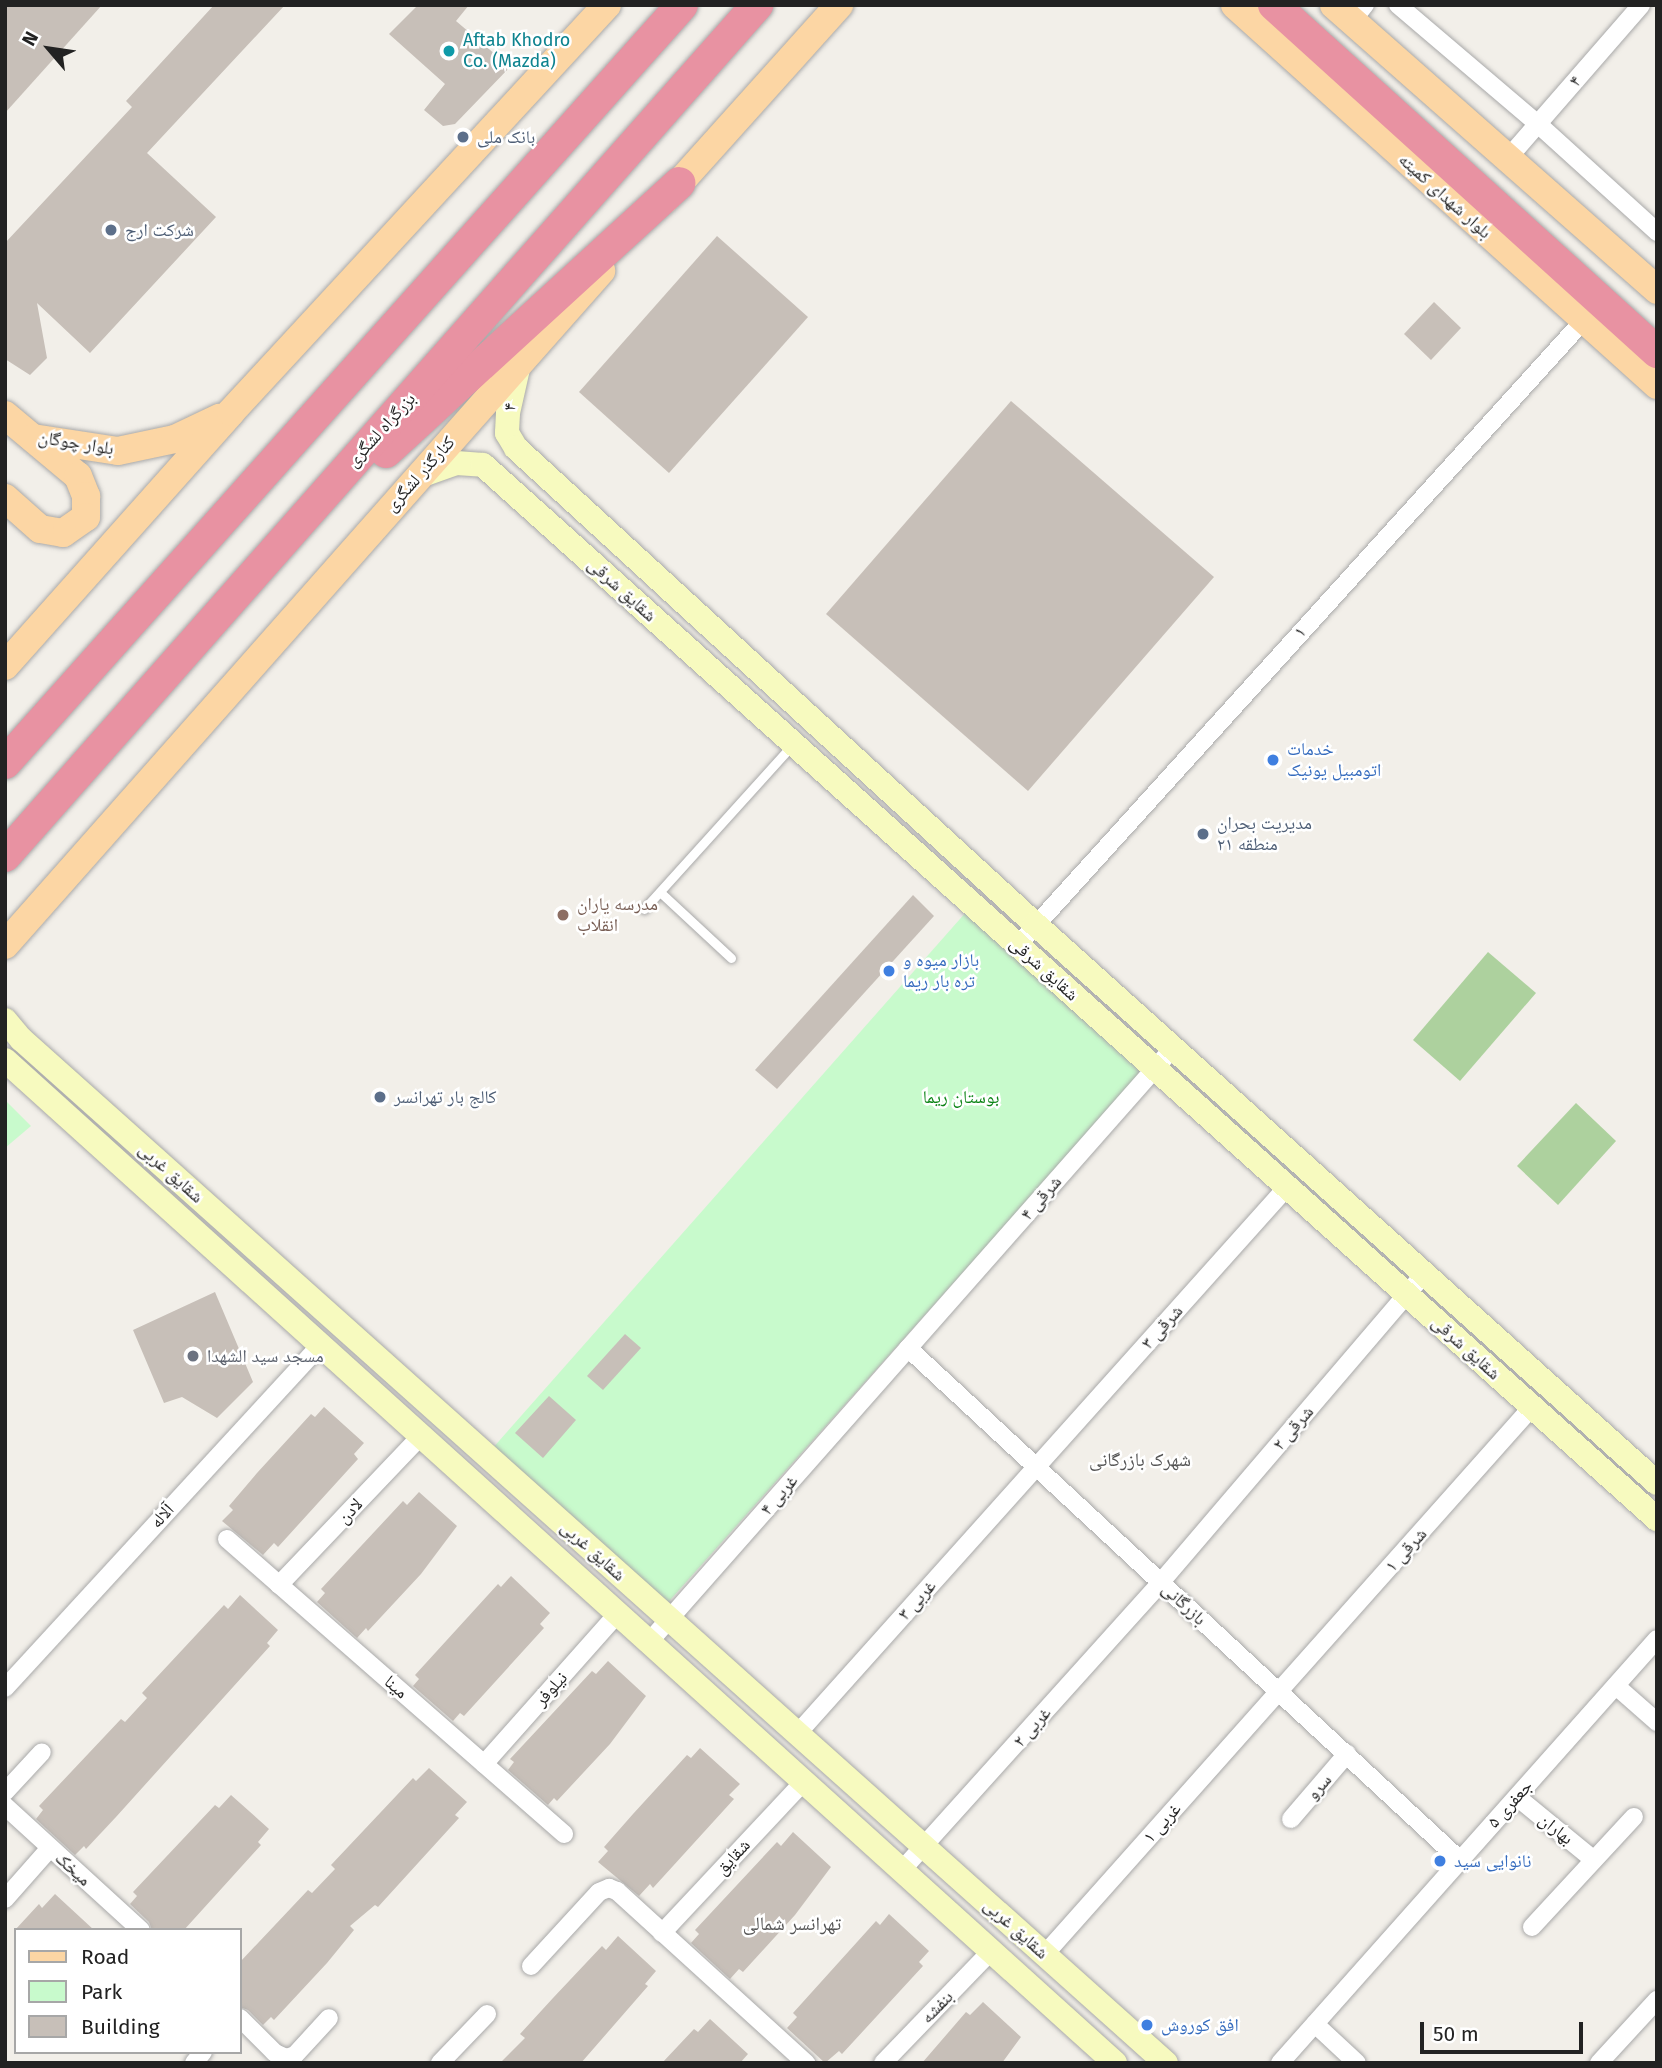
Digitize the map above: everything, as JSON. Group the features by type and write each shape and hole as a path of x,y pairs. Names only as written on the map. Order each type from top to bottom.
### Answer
{"highway":[{"path":"5,763 682,5"},
{"name":"بزرگراه لشگری","path":"5,856 757,5"},
{"path":"1274,5 1657,352"},
{"path":"254,574 680,183"}],"main road":[{"path":"5,666 231,412 607,5"},
{"name":"بلوار شهدای کمیته","path":"1235,5 1657,385"},
{"name":"کنارگذر لشگری","path":"5,946 417,477 837,8"},
{"path":"1350,11 1657,290"},
{"name":"بلوار چوگان","path":"5,415 33,438 118,451 175,439 231,412"},
{"path":"5,498 40,529 63,533 86,517 86,496 78,476 33,438"}],"street":[{"path":"1398,5 1538,124 1657,232"},
{"name":"۴","path":"1509,157 1641,5"},
{"name":"۱","path":"1018,945 1583,320"},
{"name":"۴","path":"516,449 507,433 508,413 519,364"},
{"name":"شقایق شرقی","path":"516,449 1035,924 1657,1483"},
{"name":"شقایق شرقی","path":"417,477 456,463 483,466 1657,1519"},
{"name":"شقایق غربی","path":"5,1020 13,1047 261,1254 1166,2063"},
{"name":"۴ شرقی","path":"908,1348 1173,1048"},
{"name":"شقایق غربی","path":"5,1060 1115,2063"},
{"name":"۳ شرقی","path":"1037,1467 1287,1187"},
{"path":"243,1275 261,1254"},
{"name":"۲ شرقی","path":"1161,1582 1424,1274"},
{"name":"آلاله","path":"5,1688 320,1345"},
{"name":"بازرگانی","path":"908,1348 1461,1860"},
{"name":"۴ غربی","path":"649,1642 908,1348"},
{"name":"۱ شرقی","path":"1279,1692 1532,1407"},
{"name":"لادن","path":"279,1585 421,1436"},
{"name":"۳ غربی","path":"798,1733 1037,1467"},
{"name":"مینا","path":"227,1539 564,1834"},
{"name":"۲ غربی","path":"902,1870 1161,1582"},
{"name":"نیلوفر","path":"484,1764 618,1614"},
{"name":"جعفری ۵","path":"1280,2063 1657,1639"},
{"path":"1616,1686 1657,1722"},
{"name":"۱ غربی","path":"1045,1954 1279,1692"},
{"path":"5,1792 42,1752"},
{"name":"سرو","path":"1290,1819 1347,1754"},
{"name":"شقایق","path":"662,1933 804,1782"},
{"name":"بهاران","path":"1517,1797 1594,1860"},
{"name":"میخک","path":"5,1806 139,1928"},
{"path":"1532,1927 1634,1818"},
{"path":"5,1899 50,1848"},
{"path":"531,1966 599,1892 608,1888 617,1891 806,2063"},
{"name":"بنفشه","path":"883,2063 991,1951"},
{"path":"1599,2063 1657,2000"},
{"path":"440,2063 487,2014"},
{"path":"242,2020 275,2053 286,2059 295,2055 328,2018"},
{"path":"1315,2024 1357,2063"}],"lane":[{"path":"644,909 793,743"},
{"path":"660,892 731,958"}],"green space":[{"name":"بوستان ریما","path":"967,911 1142,1072 655,1617 484,1458"},
{"path":"1488,952 1536,993 1460,1081 1413,1040"},
{"path":"5,1100 31,1126 5,1148"},
{"path":"1576,1103 1616,1141 1558,1205 1517,1166"}],"building":[{"path":"5,5 102,5 5,113"},
{"name":"شرکت ارج","path":"214,5 285,5 147,153 216,217 90,353 37,303 47,358 30,375 5,359 5,243 132,107 126,101"},
{"name":"Aftab Khodro Co. (Mazda)","path":"418,5 469,5 456,21 510,67 455,124 443,126 424,110 445,84 389,34"},
{"path":"717,236 808,317 669,473 579,392"},
{"path":"1434,302 1461,328 1431,360 1404,334"},
{"path":"1011,401 1214,577 1028,791 826,614"},
{"path":"913,895 934,916 777,1089 755,1070"},
{"name":"مسجد سید الشهدا","path":"215,1292 253,1382 217,1418 182,1397 164,1403 133,1330"},
{"path":"625,1334 641,1348 603,1390 587,1376"},
{"path":"549,1396 576,1420 543,1458 515,1433"},
{"path":"324,1407 364,1443 354,1454 358,1459 278,1547 274,1543 263,1555 222,1521 233,1510 229,1506 257,1473 311,1414 315,1417"},
{"path":"419,1492 457,1526 421,1574 368,1631 366,1628 357,1638 317,1602 325,1593 321,1589 403,1501 407,1505"},
{"path":"511,1576 550,1613 540,1624 544,1628 464,1716 460,1713 453,1721 413,1686 419,1679 415,1675 498,1584 501,1587"},
{"path":"240,1595 278,1630 267,1643 270,1646 116,1817 86,1849 84,1846 75,1855 36,1819 43,1810 39,1806 121,1719 125,1722 147,1698 142,1693 224,1605 228,1609"},
{"path":"608,1661 646,1696 610,1744 557,1801 554,1798 548,1805 508,1770 514,1762 510,1759 592,1671 596,1674"},
{"path":"700,1748 740,1784 729,1795 734,1799 653,1888 650,1884 639,1896 598,1862 608,1851 604,1847 687,1755 691,1758"},
{"path":"429,1768 467,1802 455,1815 459,1818 378,1907 375,1905 350,1926 354,1930 327,1963 274,2020 271,2017 263,2025 242,2008 242,1960 308,1890 312,1893 335,1869 331,1865 413,1778 416,1781"},
{"path":"231,1795 269,1829 258,1842 261,1845 186,1928 151,1928 149,1922 130,1904 137,1896 133,1892 215,1805 219,1808"},
{"path":"793,1832 831,1867 795,1915 743,1972 739,1969 730,1979 691,1943 699,1934 695,1930 777,1842 781,1846"},
{"path":"55,1894 92,1928 17,1928 39,1904 42,1908"},
{"path":"889,1914 929,1951 919,1962 923,1966 842,2054 839,2051 825,2063 787,2028 797,2017 793,2013 876,1921 880,1925"},
{"path":"618,1936 656,1971 645,1984 648,1986 581,2063 500,2063 525,2038 520,2034 553,1998 602,1946 606,1950"},
{"path":"983,2002 1021,2037 1002,2063 922,2063 966,2012 970,2015"},
{"path":"710,2019 748,2054 740,2063 662,2063 694,2029 698,2032"}],"place":[{"name":"Aftab Khodro Co. (Mazda)","path":"449,51"},
{"name":"بانک ملی","path":"463,137"},
{"name":"شرکت ارج","path":"111,230"},
{"name":"خدمات اتومبیل یونیک","path":"1273,760"},
{"name":"مدیریت بحران منطقه ۲۱","path":"1203,834"},
{"name":"مدرسه یاران انقلاب","path":"563,915"},
{"name":"بازار میوه و تره بار ریما","path":"889,971"},
{"name":"کالج بار تهرانسر","path":"380,1097"},
{"name":"مسجد سید الشهدا","path":"193,1356"},
{"name":"نانوایی سید","path":"1440,1861"},
{"name":"افق کوروش","path":"1147,2025"}],"district":[{"name":"شهرک بازرگانی","path":"1140,1460"},
{"name":"تهرانسر شمالی","path":"792,1924"}]}
